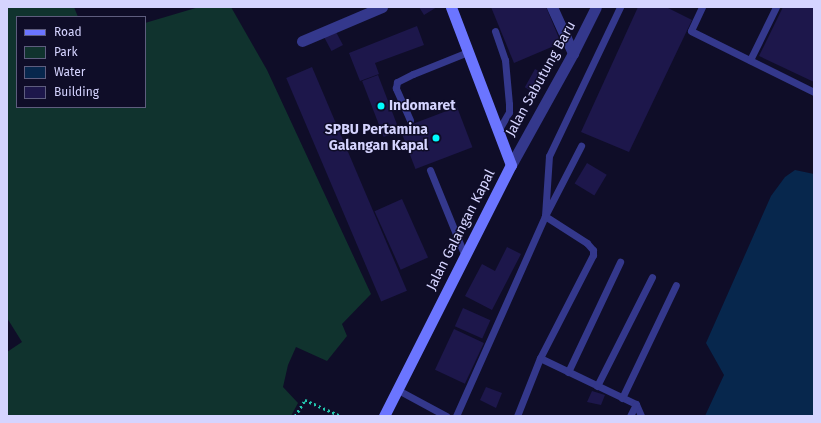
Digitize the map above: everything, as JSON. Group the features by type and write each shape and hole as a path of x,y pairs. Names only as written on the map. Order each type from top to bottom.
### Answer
{"main road":[{"name":"Jalan Galangan Kapal","path":"384,416 511,165 451,7"}],"street":[{"path":"302,41 382,7"},
{"path":"552,7 573,53"},
{"name":"Jalan Sabutung Baru","path":"511,165 573,53 596,7"}],"lane":[{"path":"546,216 548,156 620,7"},
{"path":"702,7 691,31 814,92"},
{"path":"750,60 776,7"},
{"path":"495,31 505,60 509,104 509,112 498,131"},
{"path":"410,120 396,88 397,82 403,78 468,52"},
{"path":"456,416 546,216 581,146"},
{"path":"430,170 465,256"},
{"path":"517,416 540,358 593,255 593,250 587,244 546,216"},
{"path":"568,372 620,262"},
{"path":"597,386 652,276"},
{"path":"622,398 676,285"},
{"path":"540,358 636,404 641,416"},
{"path":"398,390 446,416"},
{"path":"630,416 636,404"}],"path":[{"path":"295,416 305,400 341,416"}],"green space":[{"path":"7,7 74,7 78,16 16,16 16,108 146,108 146,23 199,7 231,7 267,70 371,294 342,324 347,336 327,361 296,347 288,365 283,387 298,403 291,416 7,416 7,352 22,342 7,318"}],"water":[{"path":"795,170 814,174 814,416 705,416 724,375 706,343 771,196 785,177"}],"building":[{"path":"419,7 437,7 424,15"},
{"path":"491,7 546,7 561,43 514,63"},
{"path":"638,7 666,7 692,20 629,152 581,132"},
{"path":"783,7 814,7 814,82 759,56"},
{"path":"417,26 424,45 375,63 379,74 360,81 349,53"},
{"path":"335,30 343,45 332,51 324,36"},
{"path":"312,67 407,291 381,302 286,78"},
{"path":"535,69 546,75 536,94 525,87"},
{"name":"Indomaret","path":"378,75 400,131 384,137 362,81"},
{"name":"SPBU Pertamina Galangan Kapal","path":"457,107 472,147 415,169 400,129"},
{"path":"587,163 607,175 594,195 575,184"},
{"path":"402,199 428,257 401,270 375,211"},
{"path":"507,247 521,254 492,310 465,296 482,264 495,271"},
{"path":"463,308 490,320 482,338 455,326"},
{"path":"454,329 484,343 465,384 435,370"},
{"path":"486,387 502,393 496,408 480,400"},
{"path":"592,391 605,395 601,405 587,402"}],"place":[{"name":"Indomaret","path":"381,106"},
{"name":"SPBU Pertamina Galangan Kapal","path":"436,138"}]}
